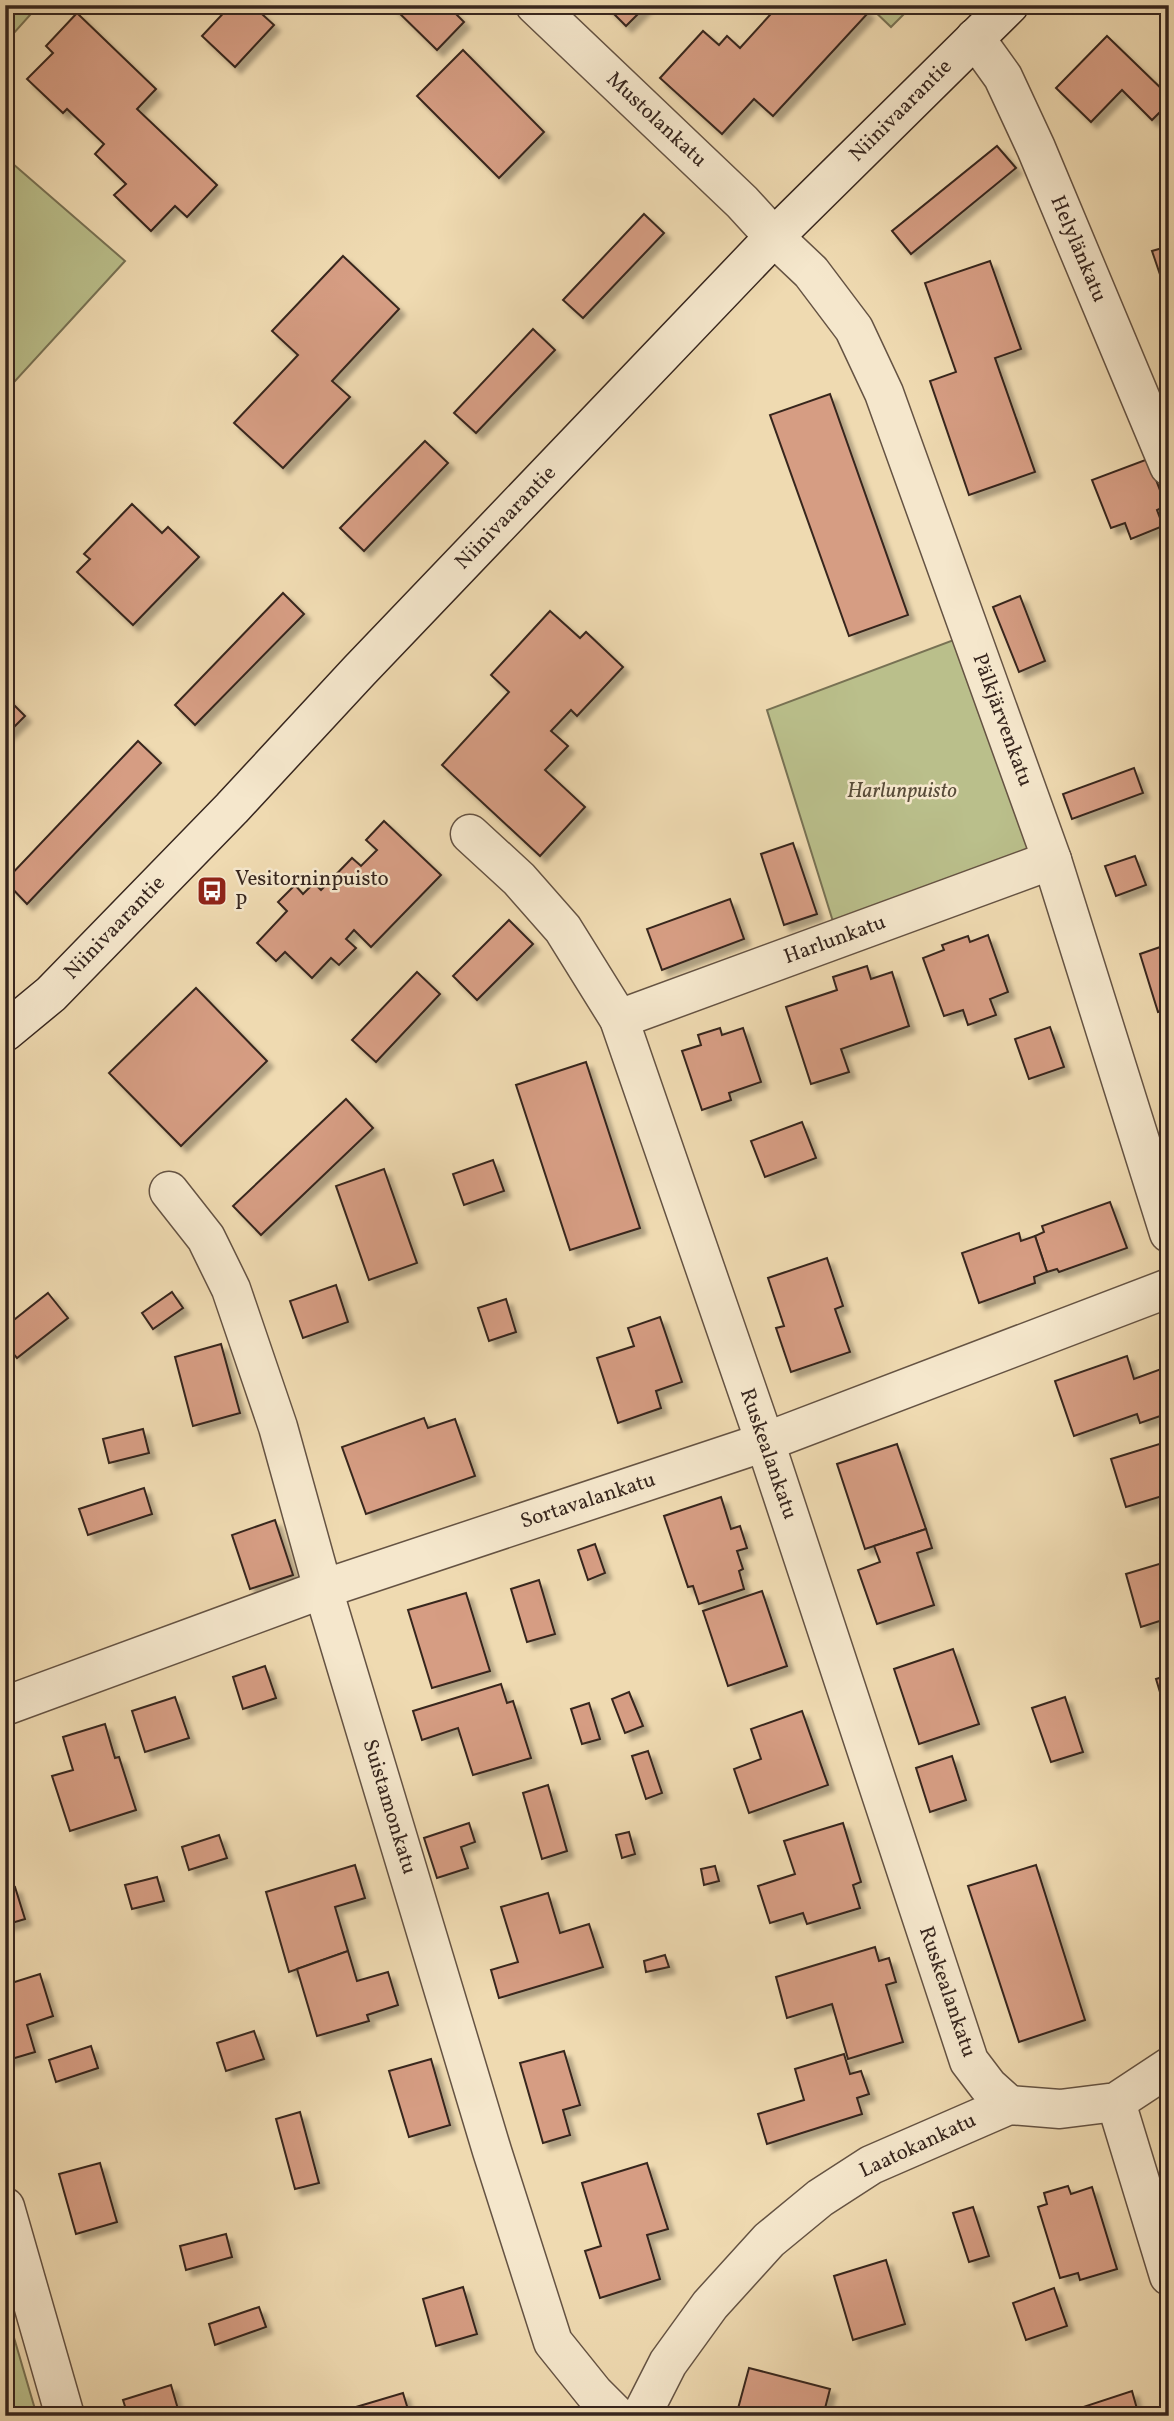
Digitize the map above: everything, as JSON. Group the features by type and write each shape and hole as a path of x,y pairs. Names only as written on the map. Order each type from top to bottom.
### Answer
{"street":[{"name":"Mustolankatu","path":"535,5 742,202 774,237"},
{"name":"Niinivaarantie","path":"5,1032 51,994 223,818 359,670 774,237 1009,5"},
{"name":"Helylänkatu","path":"975,38 1003,77 1036,148 1169,466"},
{"name":"Pälkjärvenkatu","path":"774,237 811,272 854,329 884,393 1052,860 1169,1233"},
{"name":"Ruskealankatu","path":"470,834 519,879 563,929 619,1019 765,1442 969,2061 988,2086 1009,2105"},
{"name":"Harlunkatu","path":"619,1019 1052,860"},
{"name":"Suistamonkatu","path":"169,1191 206,1238 231,1289 278,1427 323,1589 492,2151 553,2342 594,2393 617,2416"},
{"name":"Sortavalankatu","path":"5,1706 323,1589 765,1442 1169,1288"},
{"name":"Laatokankatu","path":"641,2416 668,2363 710,2305 769,2240 820,2198 871,2165 1009,2105 1060,2109 1116,2102 1169,2067"},
{"path":"1116,2102 1169,2276"},
{"path":"5,2207 65,2416"}],"green space":[{"path":"5,5 39,5 5,43"},
{"path":"868,5 913,5 891,27"},
{"path":"5,157 125,261 5,392"},
{"name":"Harlunpuisto","path":"959,638 1035,854 835,928 767,710"},
{"path":"5,2307 37,2416 5,2416"}],"building":[{"path":"231,5 252,5 274,25 235,67 202,36"},
{"path":"391,5 447,5 464,22 437,50"},
{"path":"605,5 647,5 626,26"},
{"path":"779,5 860,5 868,13 773,116 754,99 722,134 660,78 703,31 719,45 727,36 740,48"},
{"path":"77,13 156,89 137,109 217,185 187,217 175,206 151,231 114,195 126,184 95,154 104,144 67,109 63,113 27,79 53,53 46,46"},
{"path":"1107,36 1169,96 1169,103 1152,120 1122,90 1091,122 1056,88"},
{"path":"463,50 544,132 499,178 417,96"},
{"path":"997,146 1016,168 911,254 892,231"},
{"path":"644,214 664,233 583,318 563,300"},
{"path":"1169,246 1169,301 1152,251"},
{"path":"343,256 399,309 332,381 350,397 283,468 234,423 298,355 272,331"},
{"path":"990,261 1021,349 995,358 1035,472 969,495 930,381 956,372 925,283"},
{"path":"533,329 555,350 476,433 454,413"},
{"path":"830,394 908,615 849,636 770,415"},
{"path":"425,441 448,463 364,551 340,528"},
{"path":"1148,459 1166,506 1157,510 1163,526 1131,539 1125,523 1111,528 1092,480"},
{"path":"132,504 162,533 168,527 199,557 133,625 77,572 90,559 84,554"},
{"path":"283,593 304,614 195,725 175,705"},
{"path":"1020,596 1045,661 1019,672 993,607"},
{"path":"550,611 580,638 586,632 623,667 577,716 571,710 551,731 568,746 545,770 585,807 540,856 442,765 509,692 491,675"},
{"path":"5,696 25,716 5,736"},
{"path":"138,741 161,763 27,904 5,881"},
{"path":"1134,768 1143,793 1072,819 1063,794"},
{"path":"384,821 441,875 371,947 354,930 346,939 356,948 339,965 331,958 312,978 285,952 276,961 257,943 287,911 278,902 295,885 303,894 314,883 321,890 352,858 361,866 377,850 366,840"},
{"path":"793,843 817,914 784,925 761,854"},
{"path":"1135,856 1146,885 1116,896 1105,866"},
{"path":"730,899 744,939 662,970 647,929"},
{"path":"509,920 533,944 477,1000 453,976"},
{"path":"988,935 1008,992 990,999 996,1015 968,1025 963,1010 944,1016 923,958 944,950 942,945 968,936 970,942"},
{"path":"1169,944 1169,1009 1158,1012 1140,954"},
{"path":"867,966 871,979 892,972 909,1026 841,1049 849,1072 811,1084 786,1007 837,990 833,977"},
{"path":"417,972 440,994 376,1062 352,1040"},
{"path":"196,988 267,1061 181,1146 109,1073"},
{"path":"1050,1027 1064,1067 1029,1079 1015,1039"},
{"path":"720,1028 722,1035 743,1028 761,1082 729,1093 731,1100 702,1110 682,1051 701,1045 698,1035"},
{"path":"586,1062 640,1228 570,1250 516,1085"},
{"path":"346,1099 373,1128 261,1235 233,1206"},
{"path":"802,1122 816,1158 765,1177 751,1141"},
{"path":"493,1160 504,1191 464,1205 453,1174"},
{"path":"384,1169 417,1263 369,1280 336,1186"},
{"path":"1110,1202 1127,1248 1059,1272 1057,1269 1047,1272 1035,1236 1044,1232 1042,1226"},
{"path":"1019,1233 1021,1241 1035,1236 1047,1272 1034,1277 1035,1283 979,1303 962,1253"},
{"path":"827,1258 843,1306 835,1309 850,1352 791,1372 776,1328 784,1326 768,1278"},
{"path":"336,1285 348,1322 303,1338 290,1301"},
{"path":"172,1292 183,1308 153,1329 142,1313"},
{"path":"48,1293 68,1318 17,1358 5,1343 5,1327"},
{"path":"506,1299 516,1332 489,1341 478,1308"},
{"path":"660,1317 682,1382 656,1391 661,1408 618,1423 597,1358 634,1346 628,1328"},
{"path":"221,1344 240,1413 193,1426 175,1357"},
{"path":"1127,1356 1134,1379 1164,1368 1169,1382 1169,1413 1140,1423 1137,1414 1074,1436 1055,1381"},
{"path":"424,1418 428,1428 455,1419 475,1476 366,1514 342,1447"},
{"path":"143,1429 149,1453 109,1463 103,1439"},
{"path":"1169,1441 1169,1494 1126,1507 1111,1459"},
{"path":"897,1444 926,1529 865,1549 837,1464"},
{"path":"144,1488 152,1514 88,1535 79,1509"},
{"path":"721,1497 731,1529 740,1526 747,1548 737,1551 743,1569 739,1571 744,1589 699,1604 693,1586 688,1587 664,1516"},
{"path":"275,1520 293,1575 250,1589 232,1535"},
{"path":"926,1529 932,1548 917,1553 934,1605 877,1624 858,1570 880,1562 874,1546"},
{"path":"595,1544 605,1573 588,1580 578,1550"},
{"path":"1169,1561 1169,1618 1141,1627 1126,1574"},
{"path":"539,1580 555,1634 527,1642 511,1589"},
{"path":"762,1591 787,1666 728,1686 703,1611"},
{"path":"466,1593 490,1671 432,1688 408,1610"},
{"path":"953,1649 979,1724 919,1744 894,1669"},
{"path":"265,1666 276,1698 243,1709 233,1677"},
{"path":"1169,1675 1169,1722 1156,1679"},
{"path":"501,1684 507,1703 513,1701 531,1758 473,1775 458,1728 422,1740 413,1711"},
{"path":"629,1692 643,1726 625,1733 612,1699"},
{"path":"175,1697 189,1738 145,1752 132,1711"},
{"path":"1065,1697 1083,1752 1051,1762 1032,1708"},
{"path":"589,1703 600,1739 582,1744 571,1709"},
{"path":"802,1711 828,1785 749,1813 734,1769 761,1759 751,1729"},
{"path":"105,1724 115,1758 119,1757 136,1810 70,1831 52,1776 73,1770 63,1737"},
{"path":"648,1751 662,1793 646,1799 632,1756"},
{"path":"952,1756 966,1800 930,1812 916,1768"},
{"path":"548,1785 567,1851 542,1859 523,1793"},
{"path":"469,1823 475,1842 461,1847 468,1868 437,1878 424,1838"},
{"path":"843,1823 861,1882 853,1885 860,1908 807,1924 803,1913 770,1923 758,1886 795,1874 784,1841"},
{"path":"629,1832 635,1854 622,1858 616,1835"},
{"path":"219,1835 227,1858 189,1870 182,1847"},
{"path":"355,1865 365,1898 335,1907 348,1951 289,1972 266,1892"},
{"path":"1036,1865 1085,2020 1019,2042 968,1886"},
{"path":"715,1866 719,1881 704,1885 701,1869"},
{"path":"157,1877 164,1901 132,1909 125,1885"},
{"path":"15,1887 25,1919 5,1925 5,1890"},
{"path":"548,1893 560,1933 589,1924 603,1967 499,1998 491,1970 518,1962 501,1907"},
{"path":"875,1947 879,1961 889,1958 896,1982 886,1985 903,2042 848,2059 832,2004 787,2018 776,1977"},
{"path":"348,1951 357,1981 388,1972 398,2005 367,2015 369,2021 317,2036 297,1969"},
{"path":"665,1955 669,1967 646,1972 644,1961"},
{"path":"40,1974 53,2016 27,2025 35,2052 8,2060 5,2053 5,1985"},
{"path":"254,2031 264,2059 226,2071 217,2043"},
{"path":"91,2046 98,2068 56,2082 49,2060"},
{"path":"564,2051 580,2105 563,2110 570,2135 543,2143 520,2063"},
{"path":"844,2054 850,2074 861,2071 869,2094 857,2098 862,2114 767,2144 758,2114 804,2100 795,2069"},
{"path":"431,2059 450,2125 409,2137 389,2071"},
{"path":"300,2112 319,2183 295,2189 276,2119"},
{"path":"100,2163 117,2222 76,2234 59,2174"},
{"path":"647,2163 668,2229 647,2235 660,2279 600,2298 585,2251 601,2246 582,2183"},
{"path":"1068,2186 1071,2194 1092,2187 1117,2269 1080,2280 1078,2273 1060,2278 1038,2207 1047,2204 1044,2193"},
{"path":"973,2207 989,2256 969,2262 953,2213"},
{"path":"226,2234 232,2257 186,2270 180,2246"},
{"path":"886,2260 905,2324 853,2340 834,2276"},
{"path":"463,2287 477,2334 436,2346 423,2299"},
{"path":"1054,2288 1067,2326 1026,2340 1013,2303"},
{"path":"259,2307 266,2327 215,2345 209,2324"},
{"path":"749,2368 830,2389 823,2416 736,2416"},
{"path":"171,2385 180,2416 128,2416 123,2400"},
{"path":"1132,2391 1139,2416 1080,2416 1077,2409"},
{"path":"403,2393 410,2416 358,2416 356,2407"}],"place":[{"name":"Vesitorninpuisto P","path":"212,891"}]}
